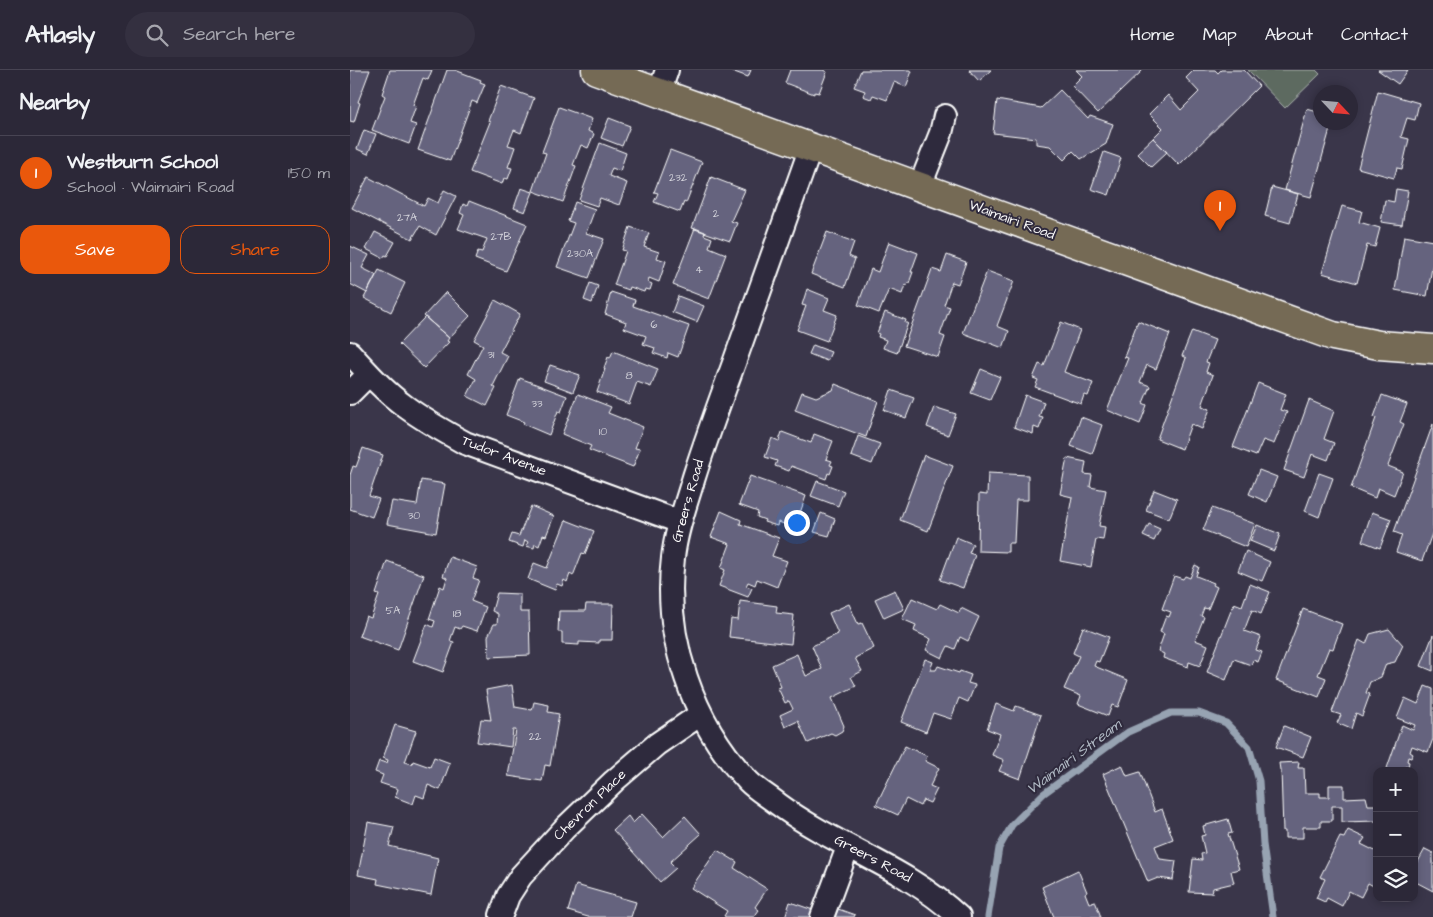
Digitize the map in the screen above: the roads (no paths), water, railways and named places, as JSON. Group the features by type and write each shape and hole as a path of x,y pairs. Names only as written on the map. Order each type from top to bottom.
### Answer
{"main road":[{"name":"Waimairi Road","path":"596,70 663,81 812,148 1333,336 1379,345 1433,349"}],"street":[{"path":"920,186 941,133 945,116"},
{"name":"Greers Road","path":"812,148 710,428 680,522 673,558 671,594 675,632 685,676 701,714 721,749 750,783 791,813 848,847 889,867 919,885 952,911"},
{"name":"Tudor Avenue","path":"350,353 369,374 404,406 433,426 465,443 680,522"},
{"path":"350,392 369,374"},
{"name":"Chevron Place","path":"501,915 508,896 521,876 565,828 614,781 657,744 701,714"},
{"path":"822,917 848,847"}],"waterway":[{"name":"Waimairi Stream","path":"988,917 999,848 1012,825 1043,794 1128,732 1171,713 1199,713 1226,723 1249,747 1259,781 1263,844 1273,917"}],"place":[{"name":"Westburn School","path":"1220,231"}]}
